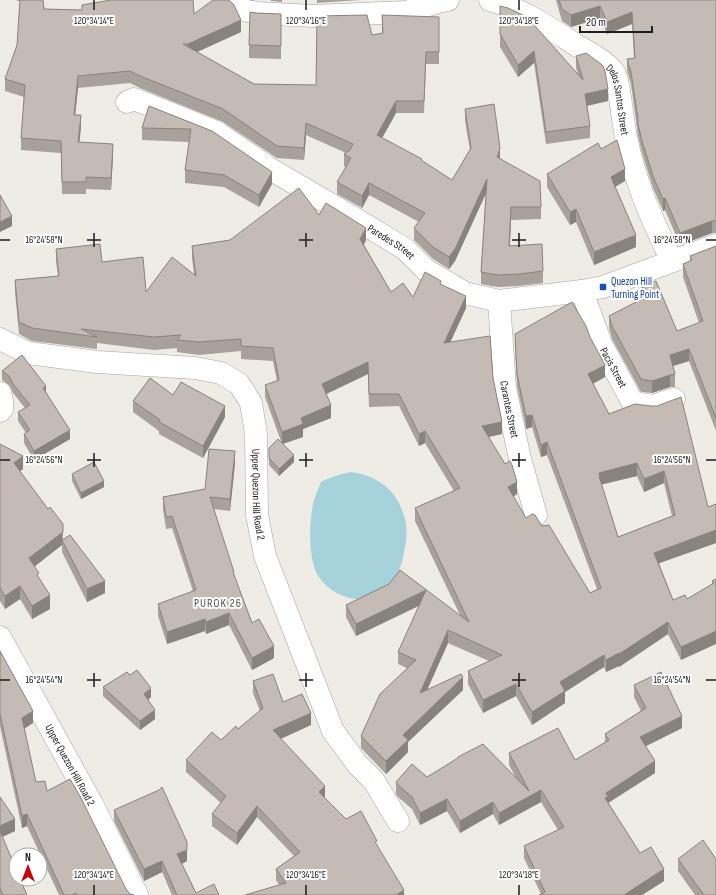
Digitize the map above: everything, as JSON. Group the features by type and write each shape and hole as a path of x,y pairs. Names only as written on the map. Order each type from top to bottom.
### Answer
{"street":[{"path":"235,0 244,10 257,13 313,16 406,12 448,0"},
{"name":"Delos Santos Street","path":"490,0 528,15 599,59 614,72 618,86 631,162 641,193 672,261"},
{"name":"Paredes Street","path":"127,102 134,99 218,133 272,170 404,249 426,270 465,293 499,301 603,287 716,245"},
{"name":"Pacis Street","path":"582,291 601,344 634,403 653,406 674,399"},
{"name":"Carantes Street","path":"499,301 505,388 520,459 536,515"},
{"name":"Upper Quezon Hill Road 2","path":"0,339 28,353 97,362 195,368 221,374 239,384 251,403 256,434 257,515 265,556 333,731 358,765 374,781 398,821"},
{"path":"0,393 2,410 0,411"},
{"name":"Upper Quezon Hill Road 2","path":"0,637 92,804 137,895"}],"water":[{"path":"351,472 368,476 390,490 400,504 405,518 406,527 406,542 403,557 396,577 386,589 362,599 354,599 340,595 323,583 319,578 313,564 310,536 312,508 321,482"}],"building":[{"path":"20,0 43,0 44,9 82,10 82,5 111,0 193,0 194,14 213,0 229,0 234,5 241,20 188,44 183,44 254,84 316,85 317,16 367,15 372,35 383,33 382,15 439,17 439,52 426,52 424,101 396,101 377,135 422,159 421,160 452,180 471,148 465,109 494,104 500,148 497,157 540,181 541,207 511,207 509,246 542,244 543,271 499,275 481,272 487,179 455,249 449,257 433,247 414,228 425,213 369,183 362,196 337,182 351,158 344,154 350,150 353,144 306,123 304,148 277,146 223,109 130,71 78,76 74,115 81,115 78,142 113,144 111,178 86,177 86,182 62,182 61,141 21,138 25,85 5,79 17,45"},
{"path":"559,0 716,0 716,221 712,221 680,233 665,198 663,199 653,176 638,124 631,72 627,59 635,58 632,12 607,22 600,6 571,15 562,9"},
{"path":"500,6 527,17 583,80 576,56 586,53 603,66 608,89 585,94 590,126 546,132 534,51 518,65 500,34"},
{"path":"250,12 281,14 281,46 249,45"},
{"path":"149,106 212,131 272,172 259,195 224,175 185,170 191,129 142,128"},
{"path":"617,140 625,169 611,177 636,235 594,252 576,209 570,212 547,174 598,143 601,149"},
{"path":"299,188 319,215 326,203 366,228 360,239 391,292 403,283 413,297 425,272 441,281 440,284 466,296 444,343 490,336 493,378 502,422 482,426 505,464 510,461 512,465 517,482 508,487 526,518 532,514 535,515 542,526 549,525 590,593 601,588 547,442 541,445 532,415 526,416 517,374 515,334 572,302 586,326 590,337 605,365 588,374 609,414 635,404 657,406 681,397 708,507 716,504 716,530 654,553 673,600 685,595 687,599 714,583 712,581 716,579 716,631 681,647 668,622 619,654 606,660 604,655 560,682 565,691 532,712 516,684 483,700 468,671 502,655 448,630 420,693 461,674 463,677 403,735 408,740 386,761 361,736 380,694 416,660 398,652 426,590 356,624 346,605 389,584 400,570 469,622 415,508 460,488 425,431 419,434 399,394 369,394 368,362 322,384 331,405 301,418 303,424 282,432 265,385 279,380 273,348 241,346 241,339 199,342 177,340 181,335 154,337 81,329 97,337 32,328 19,322 15,280 59,276 56,249 100,244 102,262 143,257 146,292 172,257 196,276 192,246 230,240","holes":["637,463 644,479 664,471 675,515 618,537 599,473"]},
{"path":"0,195 12,216 0,222"},
{"path":"716,246 716,418 689,349 670,355 675,374 652,381 641,379 612,326 609,316 640,300 635,291 656,281 677,331 703,321 683,264 692,260 690,256"},
{"path":"22,355 46,386 43,388 70,430 34,451 24,434 30,430 18,412 30,405 13,384 9,376 2,371"},
{"path":"150,378 173,395 181,382 225,406 203,446 159,422 160,420 133,401"},
{"path":"278,439 294,455 279,469 269,458 269,448"},
{"path":"0,444 23,456 14,463 48,509 50,507 63,524 63,532 29,558 39,573 37,575 50,595 32,606 20,586 5,596 0,588"},
{"path":"209,449 235,451 230,499 210,497 233,572 252,623 259,619 274,646 252,658 229,613 206,622 205,619 167,632 158,604 196,590 172,516 166,517 163,497 205,489"},
{"path":"94,462 104,481 81,493 72,474"},
{"path":"70,535 105,581 87,589 62,540"},
{"path":"0,651 33,711 22,718 36,782 45,781 47,791 70,779 126,889 130,894 134,895 77,895 76,893 72,895 64,895 48,860 48,847 42,847 27,814 22,816 0,714"},
{"path":"137,670 151,688 144,694 155,710 140,721 103,687 127,672 130,675"},
{"path":"661,672 682,716 640,737 655,761 606,793 608,797 605,798 640,853 651,847 664,869 624,895 539,895 545,892 524,846 564,827 541,790 499,813 493,802 460,821 447,799 420,813 412,797 396,782 412,764 427,777 458,757 483,744 529,791 509,753 558,728 575,760 609,740 605,734 646,708 634,685"},
{"path":"273,674 283,702 302,694 311,713 273,730 325,786 319,792 346,819 361,811 377,841 375,842 404,890 396,895 245,895 286,883 276,869 300,852 257,806 237,833 212,814 226,796 186,760 212,732 221,740 236,726 238,729 263,708 253,681"},
{"path":"162,787 187,842 187,850 177,854 196,893 214,884 219,895 177,895 162,861 144,869 114,810 159,790"},
{"path":"0,797 15,819 0,826"},
{"path":"0,831 8,850 8,887 24,887 27,895 3,895 0,888"},
{"path":"703,840 716,859 716,895 704,895 678,859"}],"place":[{"name":"Quezon Hill Turning Point","path":"603,287"}],"district":[{"name":"PUROK 26","path":"218,603"}]}
